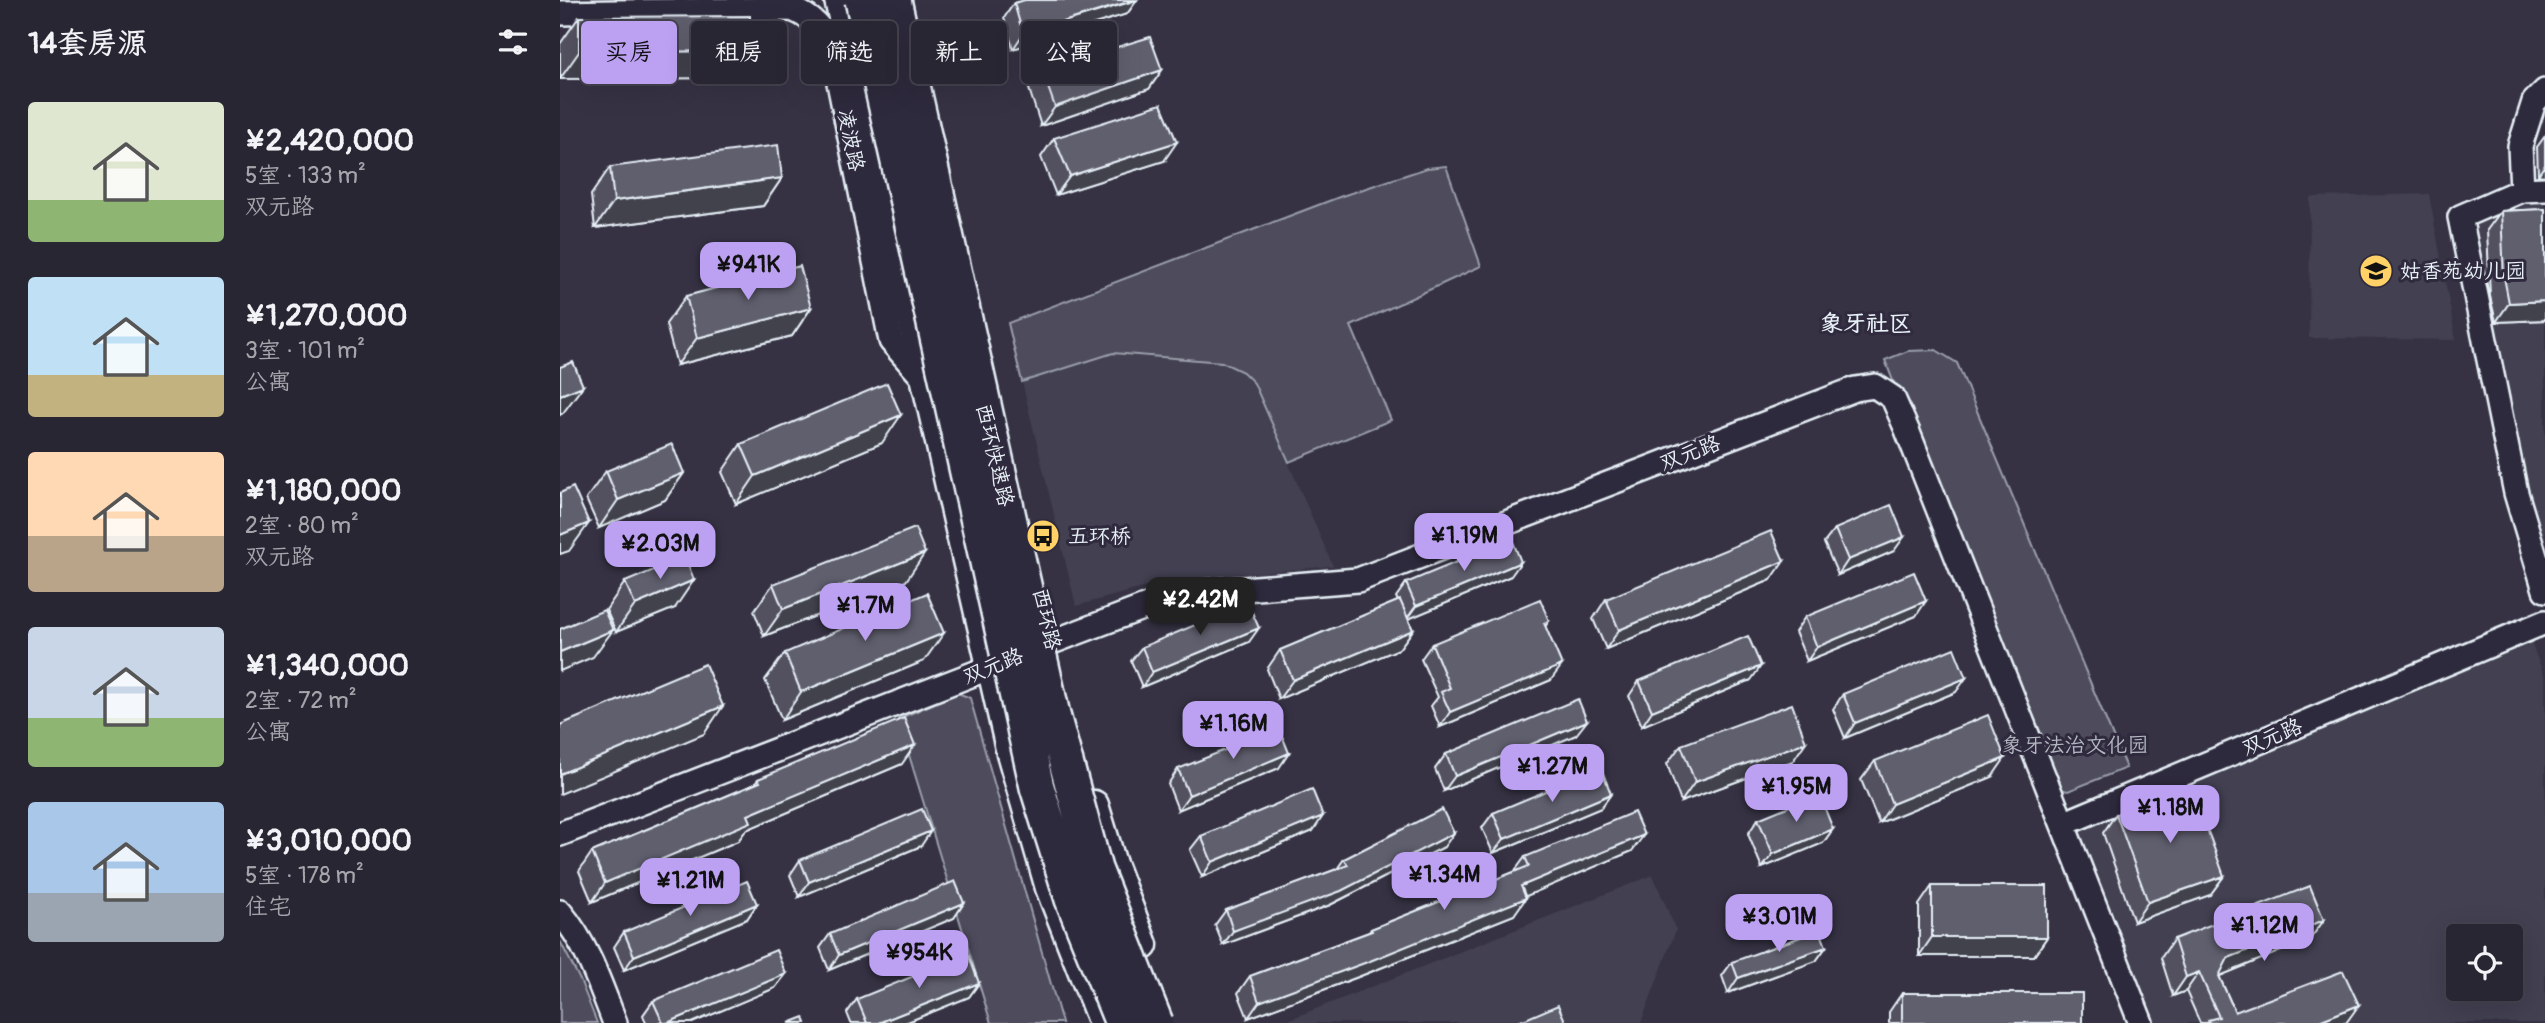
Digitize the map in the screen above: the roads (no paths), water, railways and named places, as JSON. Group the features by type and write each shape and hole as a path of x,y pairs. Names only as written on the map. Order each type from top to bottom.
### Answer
{"highway":[{"name":"西环快速路","path":"862,0 1037,787 1072,899 1122,1023"},
{"name":"西环快速路","path":"894,0 1053,715 1095,869 1156,1023"},
{"path":"1072,899 1101,1023"},
{"path":"1119,934 1174,1023"}],"main road":[{"path":"839,0 1011,753 1050,888 1101,1023"},
{"name":"西环路","path":"908,0 1075,741 1112,864 1174,1023"}],"street":[{"name":"凌波路","path":"560,13 792,9 810,16 823,31 832,48 891,341 926,381"},
{"path":"2522,190 2520,146 2534,102 2545,91"},
{"path":"2545,189 2522,190 2460,217 2516,494 2545,590"},
{"name":"双元路","path":"560,834 1179,594 1358,580 1855,389 1875,386 1893,398 1907,430 2063,824 2545,622"},
{"path":"2063,824 2141,1023"},
{"path":"560,912 572,926 591,963 615,1023"}],"place":[{"name":"姑香苑幼儿园","path":"2376,271"},
{"name":"五环桥","path":"1043,536"}],"district":[{"name":"象牙社区","path":"1866,323"}],"park label":[{"name":"象牙法治文化园","path":"2075,745"}]}
